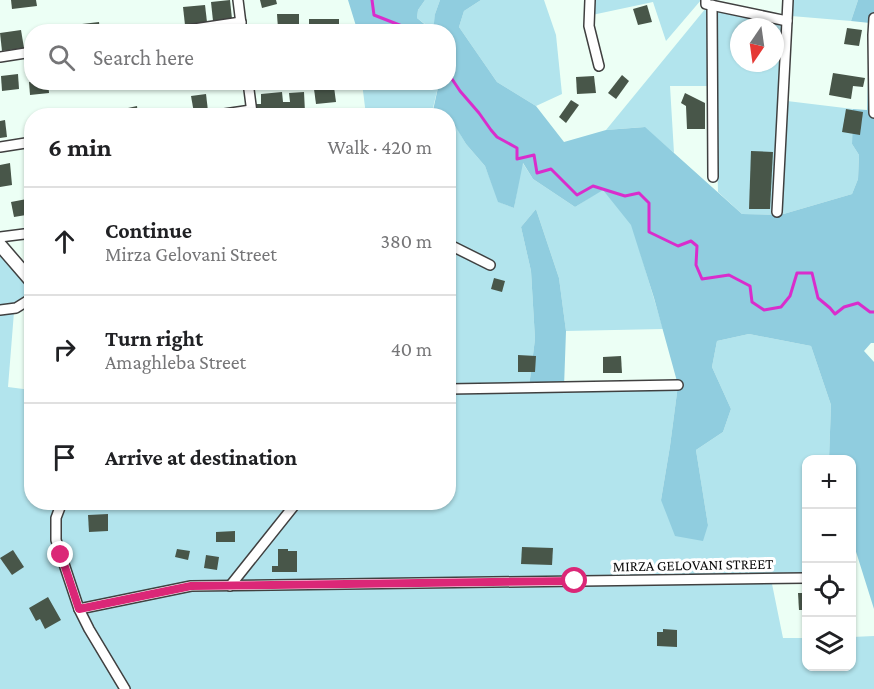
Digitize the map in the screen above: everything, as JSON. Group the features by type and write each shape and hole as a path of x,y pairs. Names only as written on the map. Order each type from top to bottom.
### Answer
{"street":[{"path":"238,0 241,24"},
{"path":"590,0 589,26 598,66"},
{"path":"777,212 788,0"},
{"path":"713,177 709,3 787,21"},
{"path":"874,18 874,113"},
{"path":"0,57 24,53"},
{"path":"249,90 251,108"},
{"path":"0,147 24,143"},
{"path":"0,237 24,234"},
{"path":"0,245 24,273"},
{"path":"456,248 490,265"},
{"path":"0,310 16,308 24,303"},
{"path":"456,389 678,385"},
{"path":"59,510 56,518 56,540 79,609 124,689"},
{"path":"230,586 291,510"},
{"name":"MIRZA GELOVANI STREET","path":"79,609 191,586 802,578"}],"shaded area":[{"path":"348,0 425,0 418,10 417,18 424,24 355,24"},
{"path":"425,0 440,0 434,24 425,24 417,18 418,10"},
{"path":"440,0 481,0 464,11 459,27 497,82 536,106 564,142 606,130 645,127 742,214 780,215 852,194 858,179 859,155 852,144 853,109 867,110 870,23 851,21 858,0 874,0 874,343 871,343 864,351 874,362 874,609 856,552 856,455 829,455 831,405 811,346 749,334 717,341 712,367 731,409 723,432 696,450 708,525 703,541 675,536 661,500 678,385 631,225 603,190 575,207 533,179 523,163 514,208 498,202 485,166 466,144 456,128 456,108 434,108 437,90 456,90 456,24 434,24 435,14"},
{"path":"481,0 544,0 556,35 562,94 536,106 497,82 459,27 464,11"},
{"path":"594,0 701,0 666,41 653,2 592,15"},
{"path":"792,0 858,0 851,21 791,16"},
{"path":"706,8 709,8 707,86 670,86 674,153 644,127 606,130"},
{"path":"714,10 751,18 730,18 730,72 784,72 784,44 787,101 853,109 852,144 859,155 858,179 852,194 780,215 742,214 718,192"},
{"path":"363,90 437,90 433,108 365,108"},
{"path":"456,127 466,144 485,166 499,202 514,208 522,162 533,179 575,207 603,189 632,225 663,329 566,331 559,278 536,209 521,227 531,271 535,339 529,387 678,385 661,500 708,525 696,450 723,432 731,409 712,367 717,341 749,334 811,346 831,405 829,455 802,455 802,578 771,579 783,638 802,638 802,671 856,671 856,637 874,636 874,689 0,689 0,253 24,281 24,298 14,304 8,387 24,389 24,510 456,510"},
{"path":"536,209 559,278 566,331 564,387 529,387 535,339 531,271 521,227"}],"building":[{"path":"11,0 36,0 37,6 12,9"},
{"path":"230,0 232,19 213,21 211,2"},
{"path":"260,0 276,0 277,4 262,8"},
{"path":"205,5 207,22 185,24 183,7"},
{"path":"647,5 652,22 638,25 633,9"},
{"path":"277,14 299,14 299,24 278,24"},
{"path":"309,19 339,19 339,24 309,24"},
{"path":"847,28 862,30 859,46 844,44"},
{"path":"21,30 24,48 2,51 0,33"},
{"path":"833,73 865,78 863,87 853,86 851,99 829,95"},
{"path":"18,74 19,89 2,91 1,76"},
{"path":"622,75 629,81 616,99 608,93"},
{"path":"594,76 596,93 577,94 576,77"},
{"path":"30,90 49,90 49,93 30,95"},
{"path":"314,90 334,90 336,102 316,104"},
{"path":"282,92 283,102 290,102 289,93 304,92 305,108 256,108 256,104 261,104 261,94"},
{"path":"685,93 705,103 705,129 687,129 686,106 681,103"},
{"path":"206,94 208,108 193,108 191,96"},
{"path":"571,100 579,105 566,123 559,117"},
{"path":"846,109 863,112 860,135 842,132"},
{"path":"5,120 7,137 0,138 0,121"},
{"path":"751,151 773,152 770,209 749,209"},
{"path":"10,163 12,185 0,187 0,165"},
{"path":"24,200 24,215 14,217 11,202"},
{"path":"494,278 505,281 502,292 491,289"},
{"path":"518,355 536,356 535,372 518,372"},
{"path":"621,356 622,373 603,373 603,357"},
{"path":"108,514 108,531 89,532 88,515"},
{"path":"235,531 235,542 216,542 216,532"},
{"path":"522,547 553,548 552,565 521,564"},
{"path":"177,549 190,551 188,560 175,557"},
{"path":"278,549 297,551 297,572 272,572 272,566 278,566"},
{"path":"13,550 24,567 12,575 0,558"},
{"path":"206,555 219,557 217,570 204,568"},
{"path":"798,593 802,593 802,610 799,610"},
{"path":"48,597 61,620 45,629 40,619 36,621 29,608"},
{"path":"663,629 677,630 677,647 657,646 657,632 663,632"}],"waterway":[{"path":"372,0 374,15 397,24"},
{"path":"456,85 497,137 517,148 517,159 534,155 537,173 551,169 577,195 593,186 625,196 639,193 649,203 649,232 678,246 691,241 697,246 696,265 702,279 729,275 750,286 752,302 764,310 781,307 790,296 797,273 812,273 818,298 835,314 844,307 858,303 870,312 874,312"}],"route":[{"path":"61,555 79,609 191,586 575,581"}]}
